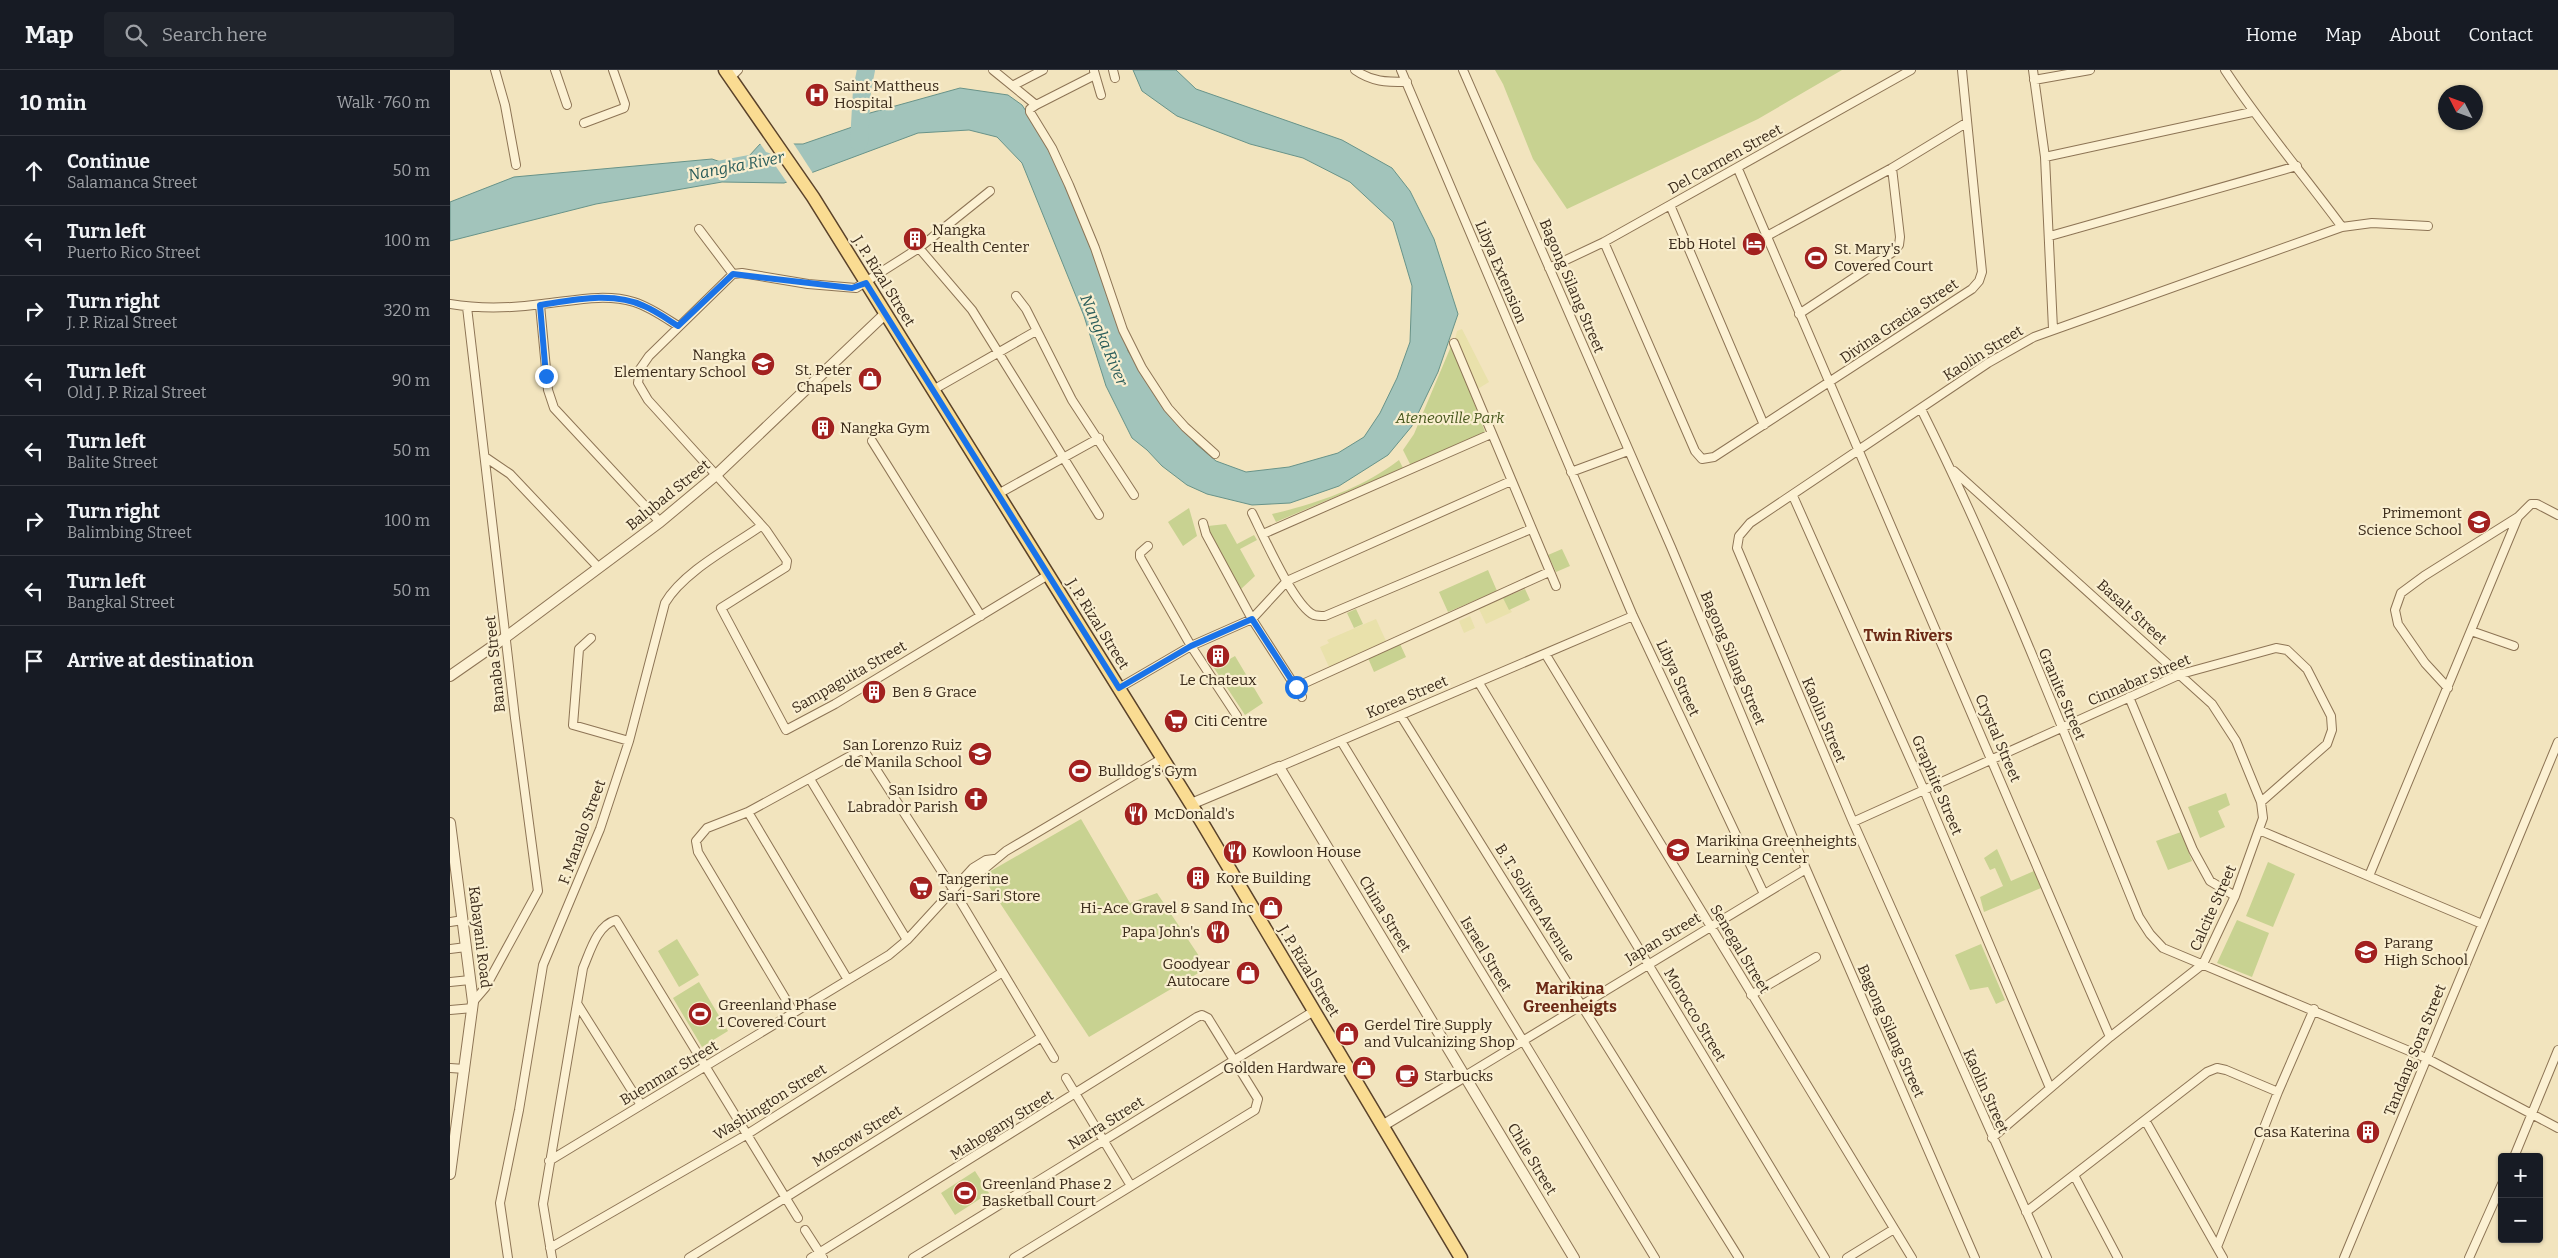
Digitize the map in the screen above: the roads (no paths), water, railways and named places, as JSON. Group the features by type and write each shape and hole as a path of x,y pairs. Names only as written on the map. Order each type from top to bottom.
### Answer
{"main road":[{"name":"J. P. Rizal Street","path":"731,73 810,192 1191,804 1460,1258"}],"street":[{"path":"495,70 505,105 516,165"},
{"path":"555,70 567,105"},
{"path":"584,123 624,108 613,70"},
{"path":"992,70 1014,85 1036,105"},
{"path":"1014,85 1043,70"},
{"path":"1355,70 1367,78 1378,82 1407,82"},
{"name":"Libya Extension","path":"1401,70 1571,472"},
{"name":"Bagong Silang Street","path":"1463,70 1671,547 1806,869 1975,1258"},
{"name":"Del Carmen Street","path":"1549,268 1604,242 1738,169 1911,70"},
{"name":"Divina Gracia Street","path":"1604,242 1695,451 1702,459 1714,457 1829,384 1972,289 1979,281 1982,272 1962,70"},
{"path":"2033,70 2045,157 2053,329"},
{"path":"2034,80 2090,70"},
{"path":"2225,70 2252,112 2297,166 2342,227"},
{"path":"1102,95 1095,72 1036,105 1030,109 1030,112 1052,148 1069,185 1095,248 1126,336 1142,368 1168,408 1185,427 1215,454"},
{"path":"2045,157 2252,112"},
{"path":"1767,236 1892,168 1966,123"},
{"path":"2050,236 2297,166"},
{"path":"1800,314 1893,252 1899,245 1900,237 1892,168"},
{"name":"Crystal Street","path":"1738,169 2110,1038"},
{"path":"700,229 733,274 852,288 866,283 919,248 990,191"},
{"path":"1670,205 1764,425"},
{"name":"Kaolin Street","path":"2047,1258 1852,822 1737,548 1737,542 1742,530 1858,450 2013,348 2053,329 2342,227 2372,223 2428,226"},
{"path":"919,248 972,310 1099,515"},
{"path":"733,274 678,326 643,363 638,383 648,400 761,526"},
{"path":"1016,296 1026,309 1072,400 1099,438 1134,495"},
{"path":"450,304 467,307 540,305 577,299 620,299 645,306 678,326"},
{"path":"540,305 548,390 554,408 660,522"},
{"name":"Banaba Street","path":"467,307 538,891 485,988 473,1005"},
{"name":"Balubad Street","path":"450,676 506,637 660,522 715,476 886,314"},
{"path":"933,390 1036,331"},
{"path":"1454,343 1556,586"},
{"name":"Granite Street","path":"1921,409 1951,469 2062,728 2139,917 2150,934 2164,948 2314,1009 2426,1058 2558,1128"},
{"path":"1263,534 1491,434"},
{"path":"998,494 1099,438"},
{"path":"872,441 981,616 1048,575"},
{"path":"1571,472 1628,451"},
{"path":"485,457 510,474 599,568"},
{"name":"Basalt Street","path":"1951,469 2181,674 2212,704 2236,741 2261,802"},
{"name":"Libya Street","path":"1571,472 1633,616 1764,894"},
{"path":"1119,688 1191,646 1252,619 1287,582 1511,481"},
{"name":"Graphite Street","path":"1793,496 1924,790 2050,1088"},
{"path":"2448,688 2425,663 2398,624 2395,610 2402,593 2424,576 2518,518 2531,504 2537,504 2558,515"},
{"path":"1252,513 1287,582 1305,608 1314,616 1325,616 1531,529"},
{"path":"2369,876 2518,518"},
{"path":"1202,523 1206,534 1252,619 1302,697"},
{"name":"Sampaguita Street","path":"761,526 788,563 786,567 721,608 786,730 835,704 981,616"},
{"name":"F. Manalo Street","path":"508,1258 500,1203 519,1110 543,965 600,829 629,741 664,603 672,591 761,526"},
{"path":"1148,546 1140,553 1140,557 1191,646 1237,716"},
{"path":"1296,687 1549,572"},
{"name":"Korea Street","path":"1191,804 1546,655 1633,616"},
{"path":"2471,631 2514,646"},
{"path":"591,638 579,650 573,726 629,741"},
{"name":"Cinnabar Street","path":"1852,822 2181,674 2276,648 2288,650 2307,669 2331,716 2332,730 2327,744 2261,802"},
{"name":"Senegal Street","path":"1546,655 1912,1258"},
{"name":"Morocco Street","path":"1479,683 1825,1258"},
{"path":"2130,698 2193,850 2206,874 2215,885 2235,896"},
{"name":"B. T. Soliven Avenue","path":"1401,716 1740,1258"},
{"name":"Israel Street","path":"1341,741 1654,1258"},
{"name":"Tandang Sora Street","path":"2344,1258 2558,742"},
{"path":"794,1013 698,852 696,841 707,828 748,812 810,779 860,749 866,752 953,889 1001,973 1054,1058"},
{"name":"Buenmar Street","path":"549,1161 889,955 907,940 964,878 986,860 994,859 1162,758"},
{"name":"China Street","path":"1279,767 1465,1076"},
{"path":"810,779 907,940"},
{"name":"Calcite Street","path":"1992,1138 2110,1038 2203,964 2235,896 2259,830 2263,818 2261,802"},
{"path":"748,812 848,980"},
{"name":"Kabayani Road","path":"450,823 454,893 463,920 473,1005 450,1174"},
{"path":"2259,830 2482,924"},
{"name":"Japan Street","path":"1382,1126 1806,869"},
{"path":"450,922 463,920"},
{"path":"552,1258 543,1204 583,968 600,933 610,922 616,920 623,927 746,1135 798,1218"},
{"path":"450,949 466,947"},
{"path":"1751,995 1816,957"},
{"name":"Washington Street","path":"550,1248 746,1135 1001,973"},
{"path":"450,982 470,980"},
{"path":"450,1010 473,1005"},
{"path":"578,1005 641,1105"},
{"path":"2216,1246 2278,1092 2314,1009"},
{"name":"Narra Street","path":"913,1258 1314,1011"},
{"name":"Mahogany Street","path":"811,1258 821,1255 1198,1017 1206,1016 1212,1021 1233,1061"},
{"name":"Moscow Street","path":"689,1258 1040,1038"},
{"path":"2516,1153 2558,1050"},
{"path":"1014,1258 1252,1114 1257,1106 1258,1099 1233,1061"},
{"path":"450,1068 465,1069"},
{"path":"2026,1212 2207,1072 2217,1068 2278,1092"},
{"name":"Chile Street","path":"1465,1076 1574,1258"},
{"path":"1066,1078 1131,1186"},
{"path":"2145,1120 2223,1258"},
{"path":"2074,1175 2118,1258"},
{"path":"2469,1258 2498,1193"},
{"path":"805,1230 821,1255"},
{"path":"1848,1258 1894,1230"}],"water":[{"path":"1133,70 1176,70 1196,89 1342,140 1392,168 1410,191 1434,239 1458,314 1438,372 1412,426 1388,455 1339,486 1290,503 1252,505 1207,494 1187,485 1162,466 1132,438 1106,386 1084,316 1022,163 997,137 969,130 918,133 784,183 722,182 596,204 450,241 450,202 514,177 712,159 738,168 760,144 803,144 858,125 870,113 960,88 1008,95 1022,105 1050,148 1113,292 1128,351 1160,399 1196,444 1216,461 1246,472 1289,467 1338,453 1364,437 1380,413 1397,378 1410,342 1412,286 1393,222 1350,182 1303,158 1250,144 1177,116 1142,91"}],"waterway":[{"path":"859,142 862,90 866,70"},
{"name":"Nangka River","path":"712,171 765,161"}],"place":[{"name":"Saint Mattheus Hospital","path":"817,95"},
{"name":"Nangka Health Center","path":"915,239"},
{"name":"Ebb Hotel","path":"1754,244"},
{"name":"St. Mary's Covered Court","path":"1816,258"},
{"name":"Nangka Elementary School","path":"763,364"},
{"name":"St. Peter Chapels","path":"870,379"},
{"name":"Nangka Gym","path":"823,428"},
{"name":"Primemont Science School","path":"2479,522"},
{"name":"Le Chateux","path":"1218,656"},
{"name":"Ben & Grace","path":"874,692"},
{"name":"Citi Centre","path":"1176,721"},
{"name":"San Lorenzo Ruiz de Manila School","path":"980,754"},
{"name":"Bulldog's Gym","path":"1080,771"},
{"name":"San Isidro Labrador Parish","path":"976,799"},
{"name":"McDonald's","path":"1136,814"},
{"name":"Marikina Greenheights Learning Center","path":"1678,850"},
{"name":"Kowloon House","path":"1235,852"},
{"name":"Kore Building","path":"1198,878"},
{"name":"Tangerine Sari-Sari Store","path":"921,888"},
{"name":"Hi-Ace Gravel & Sand Inc","path":"1271,908"},
{"name":"Papa John's","path":"1218,932"},
{"name":"Parang High School","path":"2366,952"},
{"name":"Goodyear Autocare","path":"1248,973"},
{"name":"Greenland Phase 1 Covered Court","path":"700,1014"},
{"name":"Gerdel Tire Supply and Vulcanizing Shop","path":"1347,1034"},
{"name":"Golden Hardware","path":"1364,1068"},
{"name":"Starbucks","path":"1407,1076"},
{"name":"Casa Katerina","path":"2368,1132"},
{"name":"Greenland Phase 2 Basketball Court","path":"965,1193"}],"district":[{"name":"Twin Rivers","path":"1908,635"},
{"name":"Marikina Greenheigts","path":"1570,997"}],"park label":[{"name":"Ateneoville Park","path":"1450,418"}]}
